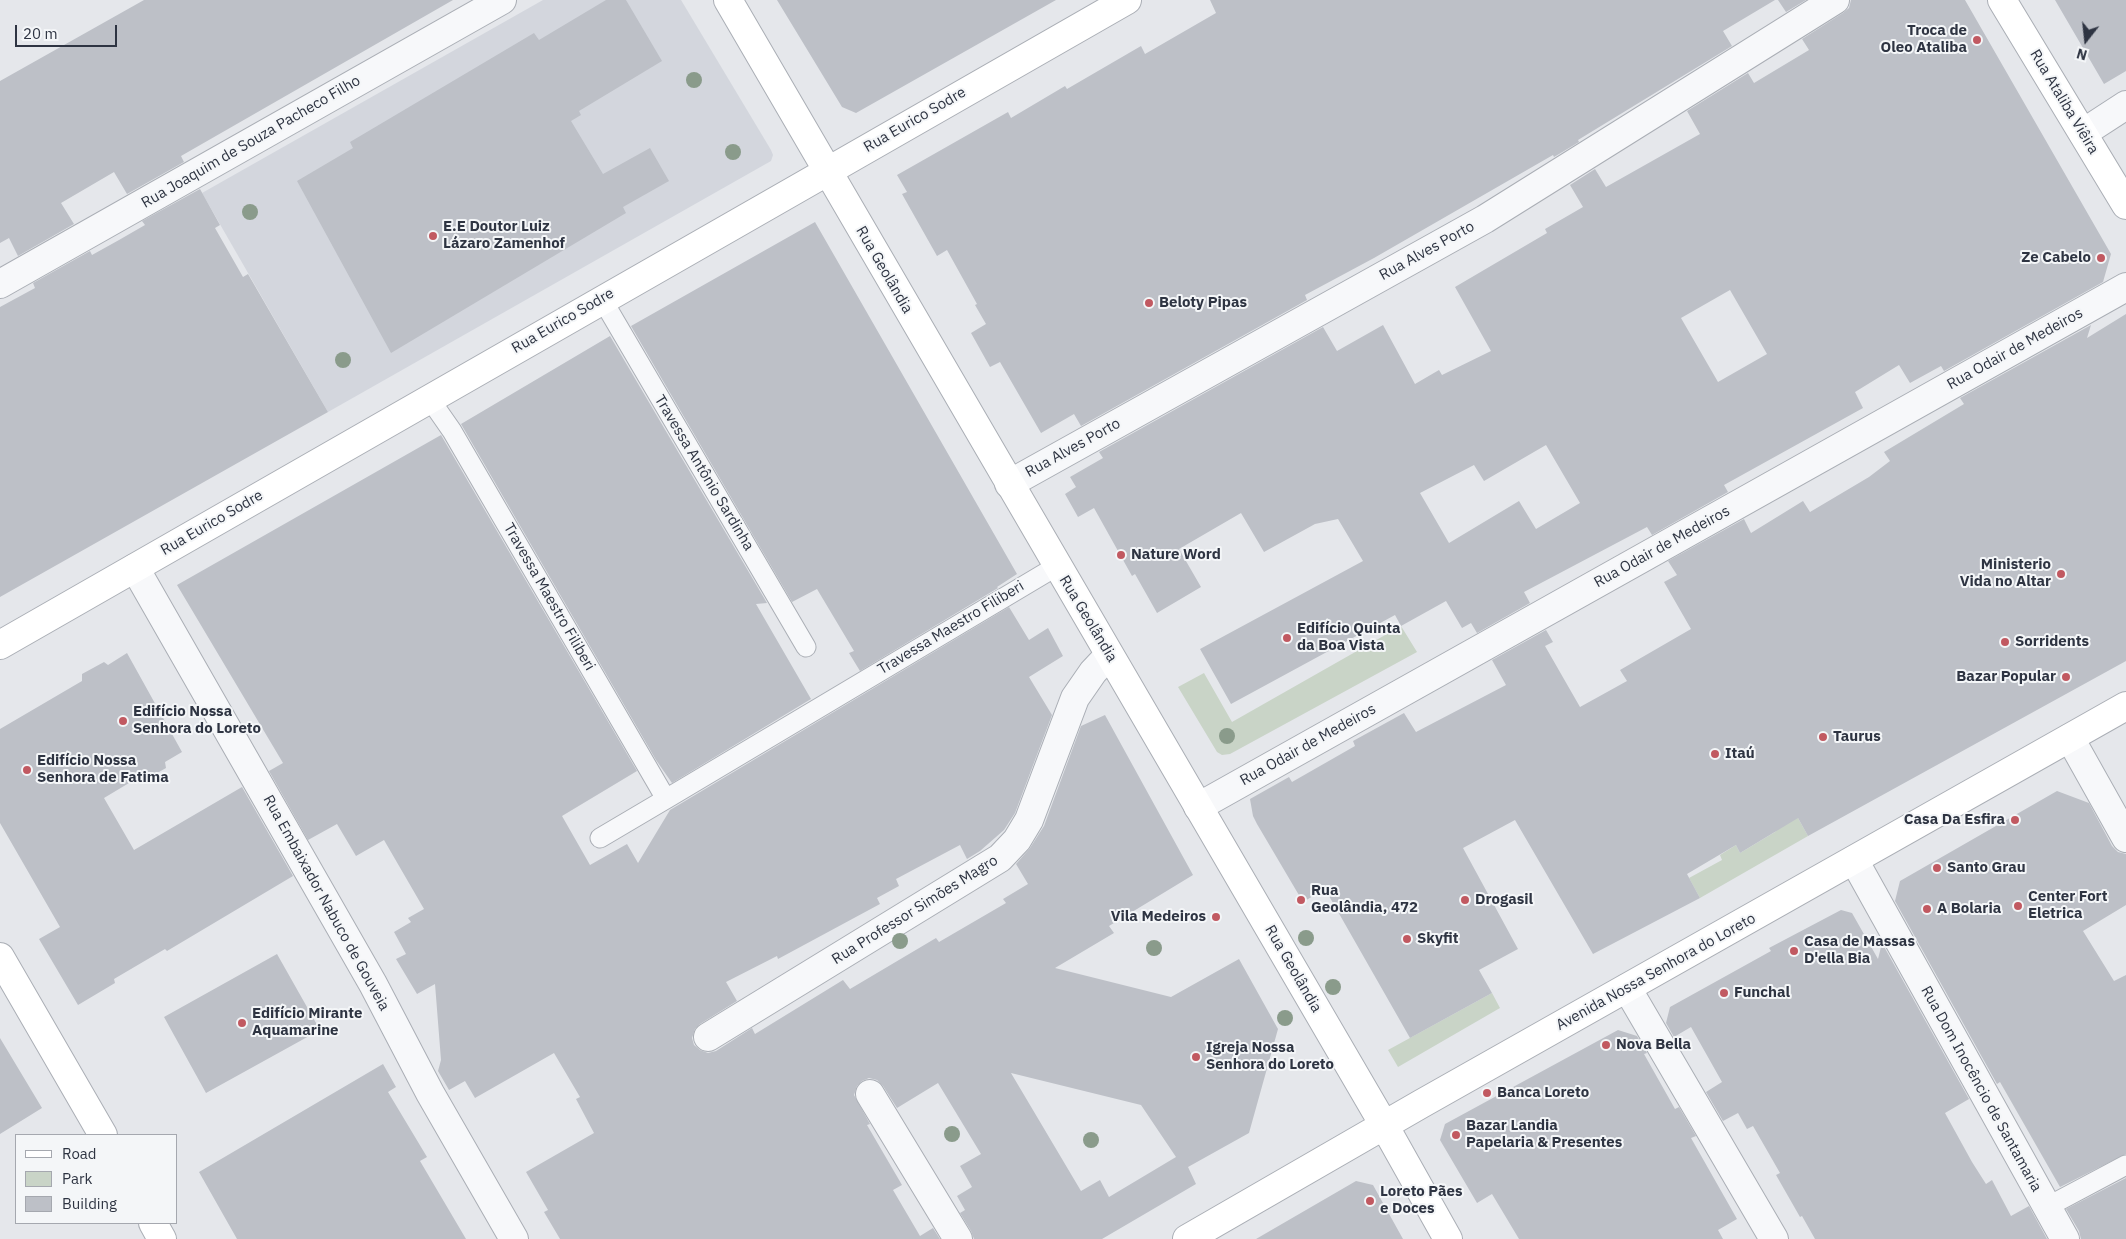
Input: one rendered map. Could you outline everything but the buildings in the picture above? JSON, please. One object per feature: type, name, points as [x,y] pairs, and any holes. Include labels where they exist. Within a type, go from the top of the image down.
[{"type":"street","name":"Rua Joaquim de Souza Pacheco Filho","points":[[0,284],[502,0]]},
{"type":"street","name":"Rua Geolândia","points":[[728,0],[1384,1125],[1448,1239]]},
{"type":"street","name":"Rua Eurico Sodre","points":[[0,644],[1127,0]]},
{"type":"street","name":"Rua Alves Porto","points":[[1009,484],[1485,219],[1835,0]]},
{"type":"street","name":"Rua Ataliba Viêira","points":[[2002,0],[2126,205]]},
{"type":"street","points":[[2084,133],[2126,105]]},
{"type":"street","name":"Rua Odair de Medeiros","points":[[1198,807],[2126,287]]},
{"type":"street","name":"Rua Embaixador Nabuco de Gouveia","points":[[135,568],[373,984],[430,1093],[514,1239]]},
{"type":"street","name":"Rua Professor Simões Magro","points":[[708,1037],[1000,858],[1017,840],[1029,820],[1076,698],[1093,672],[1109,655]]},
{"type":"street","name":"Avenida Nossa Senhora do Loreto","points":[[1187,1239],[1384,1125],[2126,706]]},
{"type":"street","points":[[2070,738],[2126,838]]},
{"type":"street","name":"Rua Dom Inocêncio de Santamaria","points":[[1854,860],[2065,1239]]},
{"type":"street","points":[[0,958],[102,1134]]},
{"type":"street","points":[[1627,988],[1774,1239]]},
{"type":"street","points":[[870,1094],[958,1239]]},
{"type":"street","points":[[154,1224],[162,1239]]},
{"type":"lane","name":"Travessa Antônio Sardinha","points":[[602,299],[806,646]]},
{"type":"lane","name":"Travessa Maestro Filiberi","points":[[428,398],[452,431],[666,799]]},
{"type":"lane","name":"Travessa Maestro Filiberi","points":[[600,838],[1057,566]]},
{"type":"lane","points":[[2047,1207],[2126,1165]]},
{"type":"shaded area","name":"E.E Doutor Luiz Lázaro Zamenhof","points":[[543,0],[681,0],[771,150],[773,155],[771,161],[328,412],[202,193]]},
{"type":"green space","points":[[1401,626],[1417,652],[1230,754],[1222,755],[1217,752],[1178,687],[1204,673],[1232,722]]},
{"type":"green space","points":[[1793,809],[1808,836],[1700,898],[1689,878],[1722,860],[1720,855],[1736,845],[1740,853],[1775,832]]},
{"type":"green space","points":[[1492,993],[1500,1008],[1398,1067],[1388,1050]]},
{"type":"place","name":"Troca de Oleo Ataliba","points":[[1977,40]]},
{"type":"place","name":"E.E Doutor Luiz Lázaro Zamenhof","points":[[433,236]]},
{"type":"place","name":"Ze Cabelo","points":[[2101,258]]},
{"type":"place","name":"Beloty Pipas","points":[[1149,303]]},
{"type":"place","name":"Nature Word","points":[[1121,555]]},
{"type":"place","name":"Ministerio Vida no Altar","points":[[2061,574]]},
{"type":"place","name":"Edifício Quinta da Boa Vista","points":[[1287,638]]},
{"type":"place","name":"Sorridents","points":[[2005,642]]},
{"type":"place","name":"Bazar Popular","points":[[2066,677]]},
{"type":"place","name":"Edifício Nossa Senhora do Loreto","points":[[123,721]]},
{"type":"place","name":"Taurus","points":[[1823,737]]},
{"type":"place","name":"Itaú","points":[[1715,754]]},
{"type":"place","name":"Edifício Nossa Senhora de Fatima","points":[[27,770]]},
{"type":"place","name":"Casa Da Esfira","points":[[2015,820]]},
{"type":"place","name":"Santo Grau","points":[[1937,868]]},
{"type":"place","name":"Rua Geolândia, 472","points":[[1301,900]]},
{"type":"place","name":"Drogasil","points":[[1465,900]]},
{"type":"place","name":"Center Fort Eletrica","points":[[2018,906]]},
{"type":"place","name":"A Bolaria","points":[[1927,909]]},
{"type":"place","name":"Vila Medeiros","points":[[1216,917]]},
{"type":"place","name":"Skyfit","points":[[1407,939]]},
{"type":"place","name":"Casa de Massas D'ella Bia","points":[[1794,951]]},
{"type":"place","name":"Funchal","points":[[1724,993]]},
{"type":"place","name":"Edifício Mirante Aquamarine","points":[[242,1023]]},
{"type":"place","name":"Nova Bella","points":[[1606,1045]]},
{"type":"place","name":"Igreja Nossa Senhora do Loreto","points":[[1196,1057]]},
{"type":"place","name":"Banca Loreto","points":[[1487,1093]]},
{"type":"place","name":"Bazar Landia Papelaria & Presentes","points":[[1456,1135]]},
{"type":"place","name":"Loreto Pães e Doces","points":[[1370,1201]]}]
